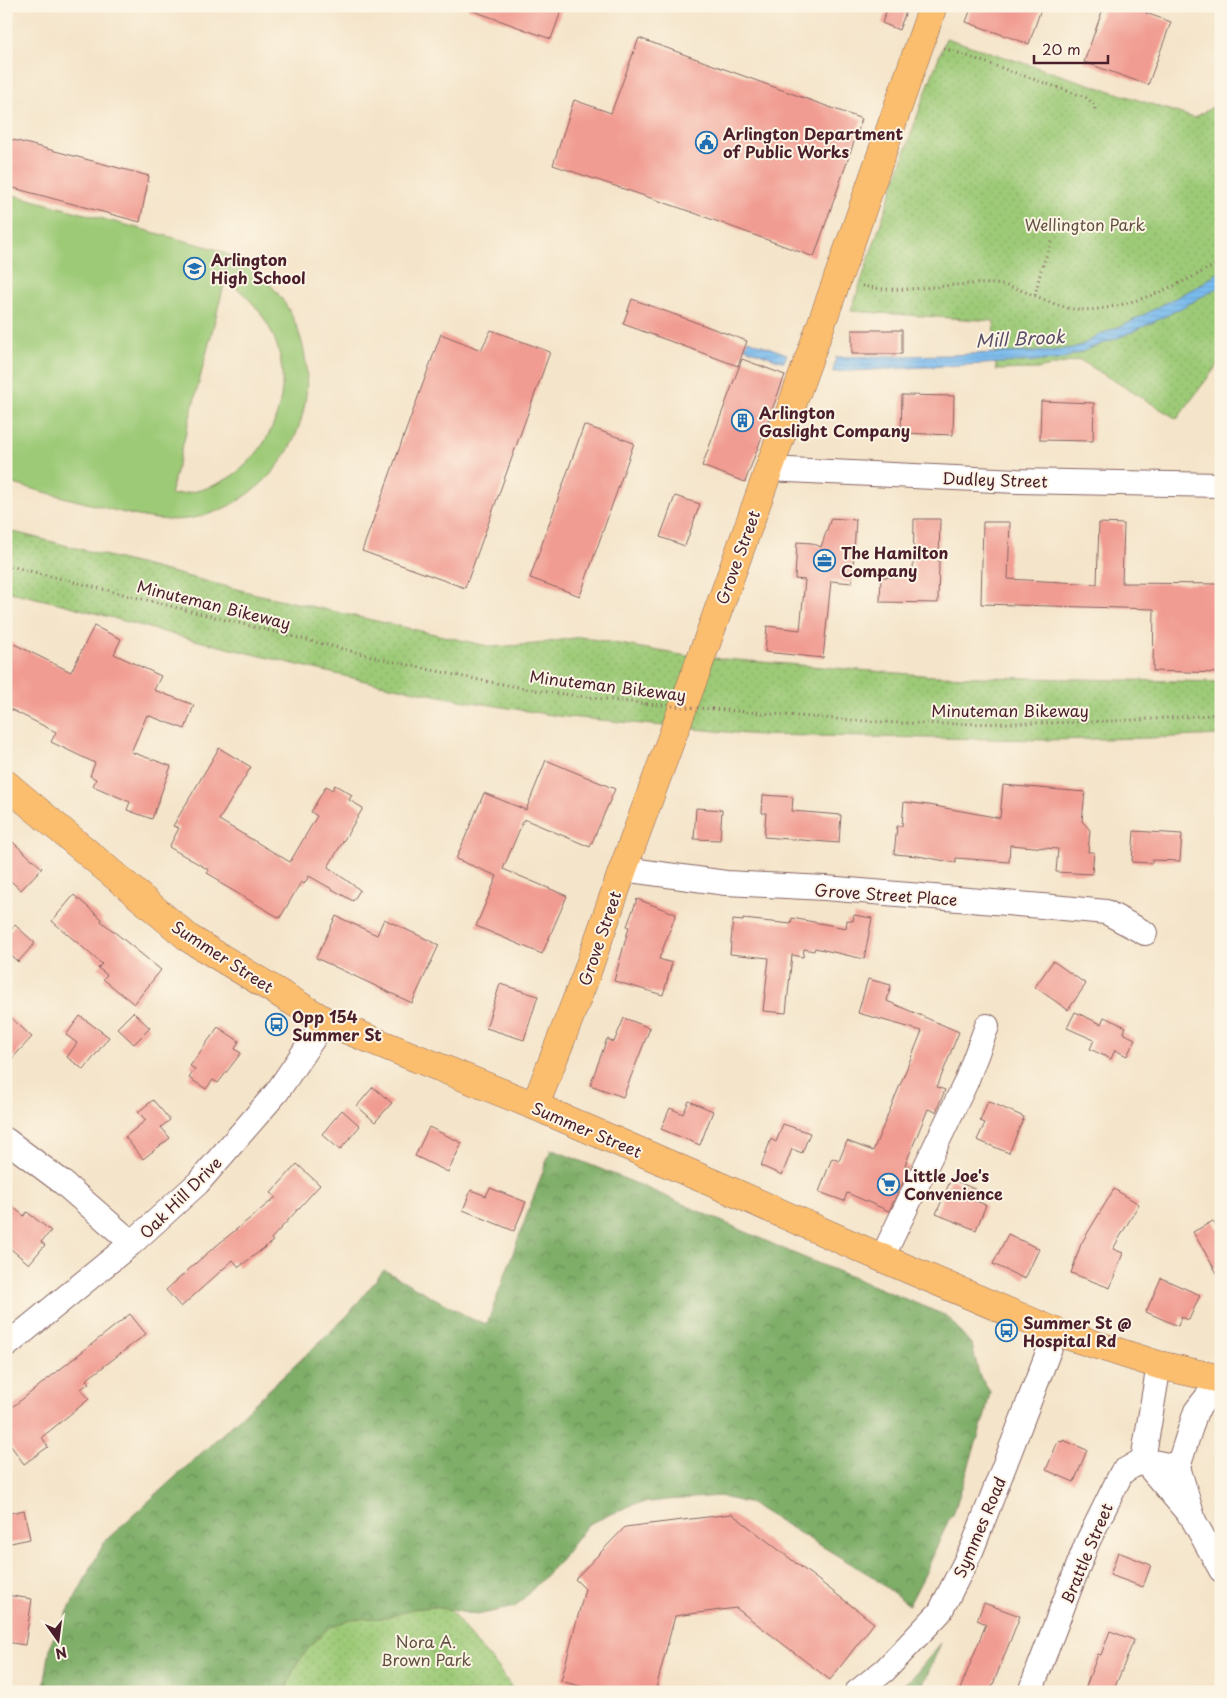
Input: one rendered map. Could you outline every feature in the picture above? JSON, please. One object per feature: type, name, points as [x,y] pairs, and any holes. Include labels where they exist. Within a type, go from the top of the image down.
[{"type":"main road","name":"Grove Street","points":[[535,1106],[585,978],[854,233],[933,6]]},
{"type":"main road","name":"Summer Street","points":[[6,784],[190,939],[325,1021],[535,1106],[1056,1332],[1159,1365],[1221,1379]]},
{"type":"street","name":"Dudley Street","points":[[768,469],[1017,481],[1221,485]]},
{"type":"street","name":"Grove Street Place","points":[[623,869],[726,883],[825,888],[1106,912],[1145,933]]},
{"type":"street","name":"Oak Hill Drive","points":[[6,1346],[132,1243],[198,1183],[271,1099],[325,1021]]},
{"type":"street","points":[[882,1258],[966,1082],[987,1026]]},
{"type":"street","points":[[6,1140],[62,1182],[132,1243]]},
{"type":"street","name":"Symmes Road","points":[[857,1692],[886,1670],[940,1612],[972,1548],[1056,1332]]},
{"type":"street","points":[[1159,1365],[1143,1460],[1194,1521],[1221,1570]]},
{"type":"street","points":[[1194,1521],[1178,1467],[1196,1411],[1210,1393],[1221,1386]]},
{"type":"street","points":[[1143,1460],[1178,1467]]},
{"type":"street","name":"Brattle Street","points":[[1030,1692],[1087,1543],[1122,1472],[1143,1460]]},
{"type":"path","points":[[921,40],[1085,97],[1095,105],[1095,113]]},
{"type":"path","points":[[1035,295],[1041,270],[1052,241]]},
{"type":"path","points":[[862,286],[885,289],[965,283],[994,284],[1035,295],[1063,307],[1080,311],[1122,305],[1140,300],[1199,274],[1221,260]]},
{"type":"path","name":"Minuteman Bikeway","points":[[6,565],[395,662],[546,692],[647,704],[903,723],[1097,722],[1221,714]]},
{"type":"green space","name":"Wellington Park","points":[[946,38],[1194,118],[1221,102],[1221,360],[1177,419],[1080,360],[1037,369],[996,370],[994,321],[851,311],[922,102]]},
{"type":"green space","points":[[6,193],[212,248],[253,269],[279,295],[294,320],[303,347],[307,376],[305,405],[297,432],[283,458],[264,481],[247,495],[228,506],[208,514],[175,520],[150,518],[126,513],[6,482]],"holes":[[[225,281],[246,296],[263,317],[273,336],[280,356],[282,376],[281,397],[276,417],[268,436],[256,454],[233,475],[208,488],[170,495]]]},
{"type":"green space","points":[[6,530],[252,593],[492,647],[536,644],[580,637],[687,656],[934,676],[1221,682],[1221,735],[1046,740],[758,735],[558,716],[460,700],[365,681],[182,637],[66,605],[6,591]]},
{"type":"green space","points":[[551,1149],[640,1185],[793,1253],[947,1316],[972,1345],[979,1375],[990,1392],[985,1415],[953,1515],[949,1519],[909,1605],[870,1575],[751,1504],[719,1496],[667,1500],[634,1504],[587,1525],[561,1560],[515,1607],[477,1615],[435,1607],[413,1609],[387,1618],[285,1692],[43,1692],[51,1643],[105,1541],[347,1316],[384,1270],[472,1319],[487,1324]]},
{"type":"green space","name":"Nora A. Brown Park","points":[[435,1607],[450,1610],[474,1641],[492,1660],[515,1692],[285,1692],[294,1669],[307,1650],[327,1629],[350,1619],[387,1618],[412,1609]]},
{"type":"green space","points":[[941,1643],[920,1692],[893,1692],[913,1677]]},
{"type":"water","points":[[1221,271],[1221,286],[1138,329],[1077,354],[1056,360],[833,372],[836,357],[949,355],[1052,351],[1072,348],[1128,323],[1200,285]]},
{"type":"water","points":[[748,340],[787,354],[784,362],[745,348]]},
{"type":"building","points":[[468,6],[563,6],[551,39],[468,9]]},
{"type":"building","points":[[888,6],[908,6],[899,30],[882,23]]},
{"type":"building","points":[[972,6],[1042,6],[1029,44],[966,22]]},
{"type":"building","points":[[1104,6],[1149,6],[1146,13],[1171,22],[1148,85],[1084,62]]},
{"type":"building","name":"Arlington Department of Public Works","points":[[639,38],[862,119],[814,257],[686,210],[553,165],[574,100],[611,113]]},
{"type":"building","points":[[6,138],[149,176],[140,222],[6,186]]},
{"type":"building","points":[[632,299],[747,341],[738,366],[623,324]]},
{"type":"building","points":[[491,330],[550,352],[465,588],[362,551],[441,334],[481,350]]},
{"type":"building","points":[[852,330],[902,330],[902,354],[852,354]]},
{"type":"building","name":"Arlington Gaslight Company","points":[[742,359],[785,375],[745,482],[702,466]]},
{"type":"building","points":[[902,395],[954,396],[953,435],[901,433]]},
{"type":"building","points":[[1041,401],[1094,403],[1093,441],[1040,440]]},
{"type":"building","points":[[584,425],[634,443],[580,596],[530,578]]},
{"type":"building","points":[[675,496],[700,504],[685,546],[660,537]]},
{"type":"building","points":[[831,518],[856,520],[852,583],[831,581],[823,658],[765,652],[767,626],[800,630],[805,580],[795,579],[797,542],[812,543],[821,547]]},
{"type":"building","points":[[914,519],[940,519],[938,603],[880,602],[881,577],[913,577]]},
{"type":"building","points":[[983,522],[1010,522],[1008,579],[1097,584],[1099,523],[1124,524],[1122,583],[1221,584],[1221,673],[1153,671],[1154,609],[981,604]]},
{"type":"building","points":[[94,626],[121,639],[114,654],[161,676],[154,690],[194,705],[185,729],[147,715],[131,752],[171,766],[152,819],[127,810],[130,802],[93,786],[96,779],[90,776],[95,763],[51,742],[56,732],[6,707],[6,640],[71,672]]},
{"type":"building","points":[[219,748],[251,767],[219,820],[290,862],[317,816],[311,812],[326,786],[332,790],[335,785],[352,795],[349,800],[363,808],[328,867],[360,890],[353,901],[309,876],[304,884],[301,882],[280,918],[218,882],[219,880],[207,873],[209,870],[169,847],[179,828],[173,826]]},
{"type":"building","points":[[546,760],[615,789],[590,847],[524,819],[503,869],[567,896],[542,954],[476,926],[497,876],[456,859],[484,793],[526,810]]},
{"type":"building","points":[[1003,785],[1085,792],[1082,821],[1090,830],[1088,852],[1094,852],[1092,874],[1056,872],[1058,849],[1010,845],[1009,862],[956,858],[956,863],[894,854],[897,826],[902,826],[904,802],[1000,818]]},
{"type":"building","points":[[763,795],[793,797],[792,811],[841,815],[839,843],[764,837],[766,813],[762,813]]},
{"type":"building","points":[[696,808],[722,810],[720,840],[694,839]]},
{"type":"building","points":[[1134,831],[1182,834],[1180,861],[1152,860],[1152,863],[1132,862]]},
{"type":"building","points":[[6,836],[42,868],[21,890],[6,877]]},
{"type":"building","points":[[74,895],[102,919],[101,921],[161,970],[134,1004],[103,979],[107,975],[98,968],[102,964],[52,921]]},
{"type":"building","points":[[637,899],[676,914],[659,959],[672,963],[663,995],[614,981],[629,927],[627,926]]},
{"type":"building","points":[[854,915],[872,918],[864,959],[815,948],[814,951],[804,949],[803,957],[792,955],[786,1013],[763,1011],[769,958],[730,954],[733,920],[743,921],[743,919],[791,924],[792,918],[846,928],[847,920],[853,921]]},
{"type":"building","points":[[336,916],[377,935],[384,919],[439,945],[412,1003],[316,958]]},
{"type":"building","points":[[15,925],[35,943],[18,962],[6,951],[6,935]]},
{"type":"building","points":[[1053,961],[1086,984],[1068,1010],[1035,987]]},
{"type":"building","points":[[868,979],[891,985],[887,1001],[959,1032],[937,1087],[945,1090],[936,1112],[928,1109],[905,1165],[910,1167],[889,1211],[847,1193],[844,1201],[819,1192],[832,1158],[839,1161],[847,1141],[873,1151],[922,1031],[858,1013]]},
{"type":"building","points":[[500,984],[538,996],[524,1040],[486,1028]]},
{"type":"building","points":[[133,1012],[150,1028],[134,1044],[117,1028]]},
{"type":"building","points":[[1075,1012],[1101,1024],[1104,1017],[1126,1027],[1123,1033],[1135,1039],[1127,1056],[1115,1050],[1111,1059],[1090,1049],[1094,1040],[1067,1028]]},
{"type":"building","points":[[6,1013],[32,1037],[6,1065]]},
{"type":"building","points":[[80,1016],[109,1037],[84,1070],[67,1057],[77,1043],[66,1035]]},
{"type":"building","points":[[624,1018],[650,1028],[623,1097],[590,1085],[607,1039],[614,1042]]},
{"type":"building","points":[[218,1027],[239,1041],[235,1049],[241,1053],[218,1083],[213,1080],[206,1089],[189,1078],[195,1069],[190,1066]]},
{"type":"building","points":[[373,1087],[392,1103],[375,1122],[357,1106]]},
{"type":"building","points":[[153,1100],[170,1120],[161,1127],[170,1138],[143,1159],[125,1137],[146,1120],[138,1112]]},
{"type":"building","points":[[689,1101],[713,1111],[700,1145],[661,1129],[670,1108],[683,1114]]},
{"type":"building","points":[[988,1101],[1024,1117],[1009,1153],[977,1140],[985,1123],[980,1121]]},
{"type":"building","points":[[342,1110],[360,1126],[340,1150],[322,1134]]},
{"type":"building","points":[[783,1124],[810,1133],[802,1153],[792,1149],[782,1175],[761,1166],[771,1139],[776,1142]]},
{"type":"building","points":[[429,1127],[462,1143],[448,1172],[415,1156]]},
{"type":"building","points":[[297,1164],[320,1185],[271,1239],[273,1241],[239,1267],[233,1260],[181,1307],[166,1290],[205,1255],[276,1197],[271,1193]]},
{"type":"building","points":[[951,1179],[977,1190],[973,1200],[986,1205],[976,1230],[936,1214]]},
{"type":"building","points":[[490,1188],[526,1202],[514,1231],[463,1210],[471,1190],[486,1196]]},
{"type":"building","points":[[1114,1189],[1139,1204],[1113,1249],[1123,1253],[1110,1288],[1071,1273],[1081,1244]]},
{"type":"building","points":[[6,1201],[24,1216],[27,1212],[51,1231],[41,1242],[45,1245],[29,1264],[6,1245]]},
{"type":"building","points":[[1213,1221],[1221,1234],[1221,1280],[1193,1232]]},
{"type":"building","points":[[1008,1234],[1039,1249],[1025,1279],[993,1264]]},
{"type":"building","points":[[1161,1278],[1200,1295],[1189,1320],[1181,1317],[1178,1326],[1146,1312]]},
{"type":"building","points":[[130,1314],[146,1334],[86,1380],[89,1383],[81,1389],[89,1399],[42,1437],[48,1447],[24,1464],[6,1439],[6,1412]]},
{"type":"building","points":[[1063,1440],[1087,1450],[1074,1482],[1046,1470],[1058,1441],[1062,1442]]},
{"type":"building","points":[[24,1510],[30,1539],[6,1544],[6,1514]]},
{"type":"building","points":[[732,1514],[874,1623],[830,1680],[736,1608],[675,1616],[655,1692],[602,1692],[561,1681],[585,1589],[575,1579],[625,1527]]},
{"type":"building","points":[[1118,1552],[1151,1565],[1143,1587],[1110,1575]]},
{"type":"building","points":[[6,1595],[32,1599],[25,1645],[6,1642]]},
{"type":"building","points":[[984,1603],[1020,1616],[990,1692],[959,1692],[986,1624],[977,1620]]},
{"type":"building","points":[[1110,1631],[1134,1640],[1113,1692],[1084,1692],[1098,1654],[1101,1655]]},
{"type":"place","name":"Arlington Department of Public Works","points":[[707,142]]},
{"type":"place","name":"Arlington High School","points":[[195,268]]},
{"type":"place","name":"Arlington Gaslight Company","points":[[743,421]]},
{"type":"place","name":"The Hamilton Company","points":[[825,561]]},
{"type":"place","name":"Opp 154 Summer St","points":[[276,1025]]},
{"type":"place","name":"Little Joe's Convenience","points":[[888,1184]]},
{"type":"place","name":"Summer St @ Hospital Rd","points":[[1007,1331]]},
{"type":"water label","name":"Mill Brook","points":[[1020,338]]}]
